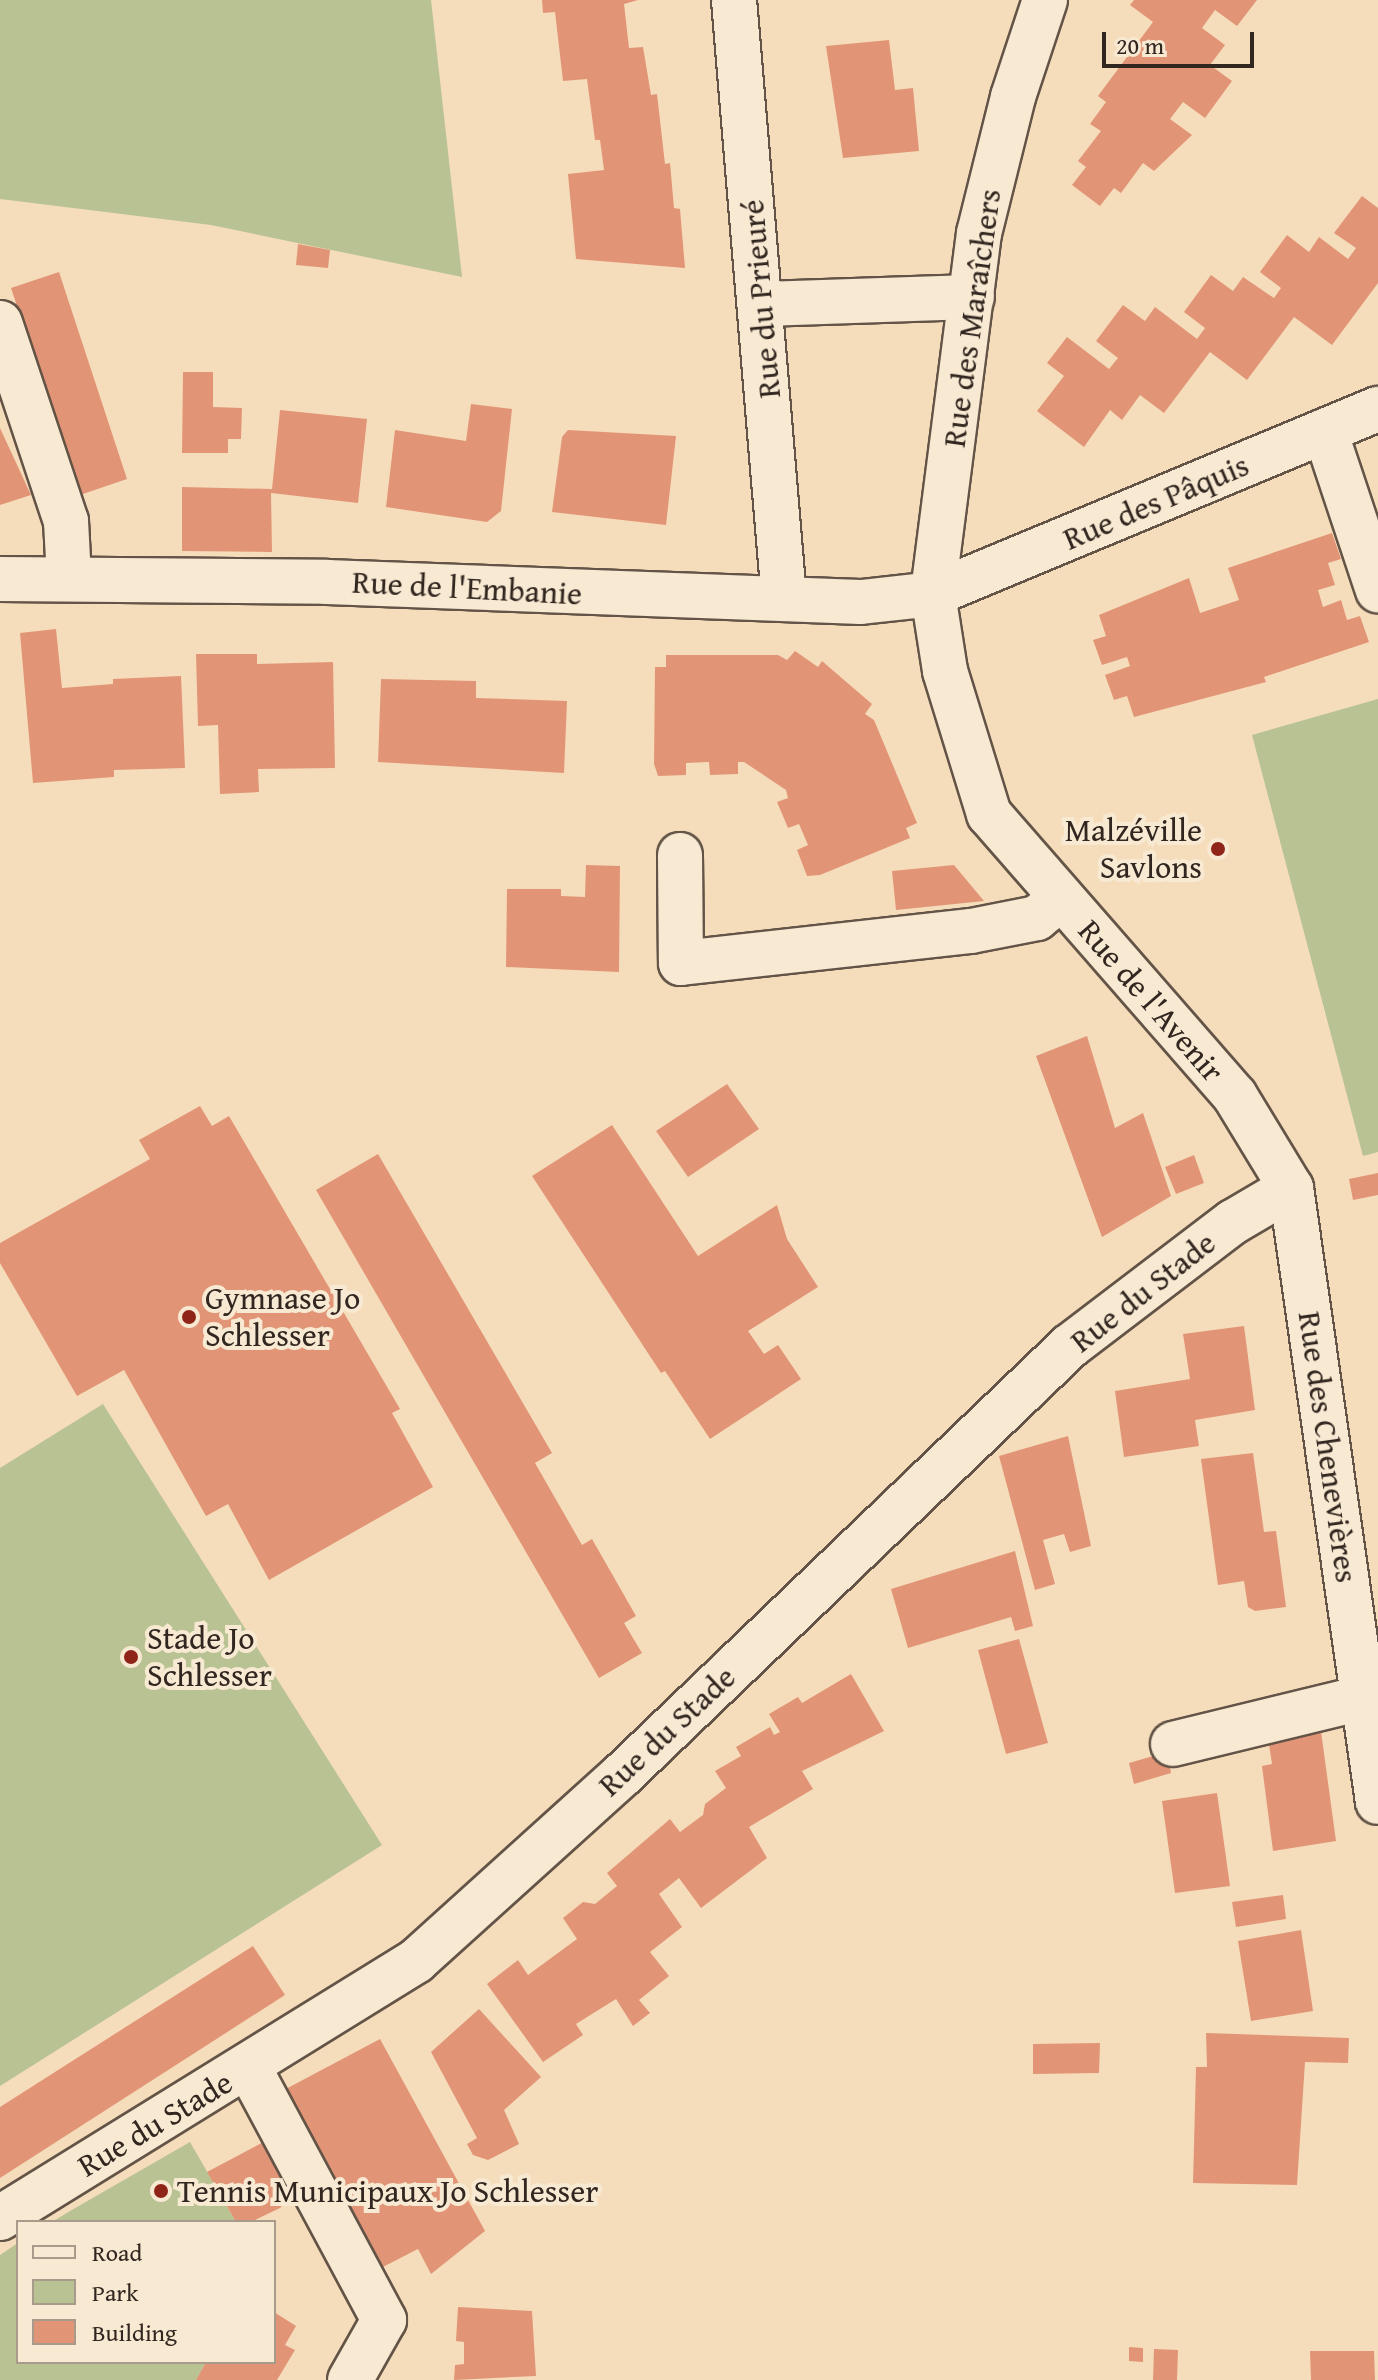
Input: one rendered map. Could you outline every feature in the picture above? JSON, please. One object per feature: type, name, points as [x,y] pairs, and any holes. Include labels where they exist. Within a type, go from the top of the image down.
[{"type":"street","name":"Rue du Prieuré","points":[[734,0],[763,304],[784,599]]},
{"type":"street","name":"Rue des Maraîchers","points":[[933,594],[979,233],[1013,97],[1045,0]]},
{"type":"street","points":[[763,304],[972,297]]},
{"type":"street","points":[[0,323],[66,521],[69,579]]},
{"type":"street","name":"Rue des Pâquis","points":[[933,594],[1378,409]]},
{"type":"street","points":[[1325,431],[1378,590]]},
{"type":"street","name":"Rue de l'Embanie","points":[[0,579],[327,582],[861,602],[933,594]]},
{"type":"street","name":"Rue de l'Avenir","points":[[933,594],[945,671],[989,814],[1235,1096],[1291,1188]]},
{"type":"street","points":[[680,855],[681,963],[971,931],[1037,918],[1061,898]]},
{"type":"street","name":"Rue des Chenevières","points":[[1291,1188],[1371,1696],[1378,1802]]},
{"type":"street","name":"Rue du Stade","points":[[0,2218],[249,2068],[416,1961],[622,1775],[1070,1346],[1233,1222],[1291,1188]]},
{"type":"street","points":[[1173,1744],[1371,1696]]},
{"type":"street","points":[[249,2068],[384,2320],[350,2380]]},
{"type":"green space","points":[[0,0],[431,0],[462,277],[211,225],[0,199]]},
{"type":"green space","points":[[1378,699],[1378,1152],[1363,1156],[1252,735]]},
{"type":"green space","name":"Stade Jo Schlesser","points":[[103,1404],[382,1845],[0,2086],[0,1468]]},
{"type":"green space","name":"Tennis Municipaux Jo Schlesser","points":[[190,2142],[235,2220],[55,2220]]},
{"type":"green space","points":[[16,2244],[16,2364],[205,2364],[196,2380],[0,2380],[0,2255]]},
{"type":"building","points":[[542,0],[638,0],[624,4],[629,48],[643,47],[651,95],[657,94],[665,164],[670,163],[674,208],[680,209],[685,268],[576,259],[568,174],[604,170],[600,140],[595,140],[587,79],[563,81],[555,12],[543,13]]},
{"type":"building","points":[[1134,0],[1257,0],[1237,26],[1215,10],[1202,28],[1225,45],[1210,65],[1232,81],[1205,118],[1183,102],[1170,119],[1192,135],[1154,171],[1143,163],[1121,193],[1114,188],[1100,206],[1072,185],[1086,167],[1078,161],[1101,131],[1090,124],[1106,102],[1098,96],[1153,22],[1130,5]]},
{"type":"building","points":[[889,40],[895,90],[913,88],[919,151],[843,158],[826,46]]},
{"type":"building","points":[[1362,196],[1378,208],[1378,283],[1332,345],[1294,317],[1247,380],[1210,352],[1164,413],[1140,395],[1122,420],[1110,410],[1084,447],[1037,411],[1064,376],[1047,363],[1067,337],[1109,369],[1118,358],[1096,341],[1123,305],[1145,321],[1155,307],[1197,339],[1205,328],[1184,312],[1211,275],[1233,291],[1243,277],[1274,298],[1281,288],[1260,272],[1287,235],[1309,252],[1319,237],[1348,259],[1356,248],[1334,233]]},
{"type":"building","points":[[298,244],[330,250],[328,268],[296,265]]},
{"type":"building","points":[[59,272],[127,479],[80,495],[11,288]]},
{"type":"building","points":[[183,372],[213,372],[213,407],[242,408],[241,439],[228,439],[228,453],[182,453]]},
{"type":"building","points":[[471,404],[512,409],[501,511],[487,522],[386,507],[395,430],[466,441]]},
{"type":"building","points":[[280,410],[367,419],[358,503],[271,493],[272,552],[182,551],[182,487],[272,489]]},
{"type":"building","points":[[0,428],[31,495],[0,505]]},
{"type":"building","points":[[568,430],[676,436],[666,525],[552,512],[562,437]]},
{"type":"building","points":[[1332,533],[1341,559],[1328,563],[1335,585],[1318,590],[1323,607],[1341,600],[1347,620],[1360,616],[1369,642],[1264,677],[1266,682],[1134,717],[1127,696],[1114,700],[1105,675],[1130,666],[1127,657],[1102,665],[1093,640],[1106,636],[1099,615],[1189,578],[1200,613],[1239,600],[1228,568]]},
{"type":"building","points":[[56,629],[62,688],[113,684],[113,679],[181,676],[185,768],[114,770],[114,777],[33,783],[20,633]]},
{"type":"building","points":[[795,651],[818,667],[822,661],[872,704],[865,714],[874,720],[917,823],[906,828],[910,838],[820,875],[807,876],[797,850],[808,845],[799,824],[788,828],[777,802],[788,798],[786,790],[744,762],[738,762],[738,774],[710,775],[709,762],[686,763],[686,775],[658,776],[654,764],[655,667],[666,667],[666,655],[778,655],[787,660]]},
{"type":"building","points":[[196,654],[257,654],[257,664],[333,662],[335,768],[258,769],[259,792],[220,794],[218,725],[198,726]]},
{"type":"building","points":[[381,679],[476,681],[476,698],[567,701],[564,773],[378,762]]},
{"type":"building","points":[[586,865],[620,866],[619,972],[506,967],[507,889],[561,889],[561,896],[585,897]]},
{"type":"building","points":[[954,865],[984,901],[896,910],[892,871]]},
{"type":"building","points":[[1087,1036],[1115,1128],[1143,1113],[1171,1196],[1102,1237],[1036,1056]]},
{"type":"building","points":[[727,1084],[759,1129],[688,1177],[656,1131]]},
{"type":"building","name":"Gymnase Jo Schlesser","points":[[200,1106],[212,1126],[229,1116],[400,1409],[392,1413],[433,1487],[269,1580],[228,1504],[206,1516],[124,1370],[77,1396],[0,1263],[0,1243],[150,1159],[139,1140]]},
{"type":"building","points":[[612,1125],[698,1256],[777,1205],[787,1239],[818,1287],[748,1331],[764,1354],[778,1345],[801,1379],[710,1439],[665,1371],[661,1373],[532,1176]]},
{"type":"building","points":[[378,1154],[552,1453],[535,1463],[582,1545],[592,1539],[636,1616],[624,1623],[642,1653],[599,1678],[316,1190]]},
{"type":"building","points":[[1194,1155],[1204,1183],[1176,1194],[1165,1167]]},
{"type":"building","points":[[1378,1173],[1378,1195],[1353,1200],[1349,1179]]},
{"type":"building","points":[[1244,1326],[1255,1410],[1195,1420],[1199,1446],[1124,1457],[1115,1391],[1190,1379],[1183,1334]]},
{"type":"building","points":[[1068,1436],[1091,1546],[1070,1552],[1064,1534],[1043,1540],[1055,1584],[1035,1590],[999,1456]]},
{"type":"building","points":[[1253,1453],[1264,1532],[1276,1531],[1286,1607],[1255,1611],[1248,1607],[1244,1581],[1218,1585],[1201,1459]]},
{"type":"building","points":[[1015,1551],[1033,1626],[1015,1631],[1011,1617],[908,1648],[891,1589]]},
{"type":"building","points":[[1019,1639],[1048,1743],[1006,1754],[978,1650]]},
{"type":"building","points":[[851,1674],[884,1731],[802,1771],[813,1789],[749,1827],[767,1858],[701,1908],[679,1878],[659,1894],[682,1927],[650,1952],[669,1976],[639,2000],[650,2013],[633,2026],[616,1999],[576,2024],[583,2035],[543,2062],[487,1984],[518,1960],[528,1975],[577,1939],[563,1918],[583,1902],[595,1904],[617,1886],[607,1873],[670,1819],[680,1832],[703,1815],[705,1804],[726,1788],[715,1771],[741,1756],[736,1747],[770,1727],[774,1735],[780,1732],[769,1714],[798,1697],[802,1703]]},
{"type":"building","points":[[1320,1724],[1336,1841],[1273,1851],[1262,1766],[1272,1764],[1268,1738]]},
{"type":"building","points":[[1167,1752],[1171,1773],[1134,1784],[1129,1763]]},
{"type":"building","points":[[1217,1793],[1230,1886],[1175,1893],[1162,1801]]},
{"type":"building","points":[[1283,1895],[1286,1919],[1236,1927],[1232,1902]]},
{"type":"building","points":[[1301,1930],[1313,2011],[1251,2021],[1238,1941]]},
{"type":"building","points":[[253,1946],[285,1995],[0,2178],[0,2107]]},
{"type":"building","points":[[479,2009],[541,2077],[504,2110],[519,2144],[488,2160],[473,2155],[467,2144],[477,2138],[431,2052]]},
{"type":"building","points":[[1206,2033],[1349,2038],[1348,2063],[1305,2062],[1297,2185],[1193,2183],[1196,2067],[1207,2067]]},
{"type":"building","points":[[380,2039],[485,2231],[431,2274],[418,2249],[375,2271],[282,2091]]},
{"type":"building","points":[[1100,2043],[1099,2073],[1033,2074],[1033,2044]]},
{"type":"building","points":[[271,2138],[297,2189],[280,2208],[255,2220],[235,2220],[207,2172]]},
{"type":"building","points":[[458,2307],[532,2311],[536,2376],[454,2380],[455,2365],[464,2364],[464,2342],[456,2341]]},
{"type":"building","points":[[276,2313],[296,2326],[285,2345],[295,2350],[277,2380],[196,2380],[205,2364],[276,2364]]},
{"type":"building","points":[[1129,2347],[1143,2348],[1143,2362],[1129,2361]]},
{"type":"building","points":[[1154,2349],[1178,2350],[1177,2380],[1153,2380]]},
{"type":"building","points":[[1310,2351],[1374,2351],[1375,2380],[1311,2380]]},
{"type":"place","name":"Malzéville Savlons","points":[[1218,849]]},
{"type":"place","name":"Gymnase Jo Schlesser","points":[[189,1317]]},
{"type":"place","name":"Stade Jo Schlesser","points":[[131,1657]]},
{"type":"place","name":"Tennis Municipaux Jo Schlesser","points":[[161,2191]]}]
